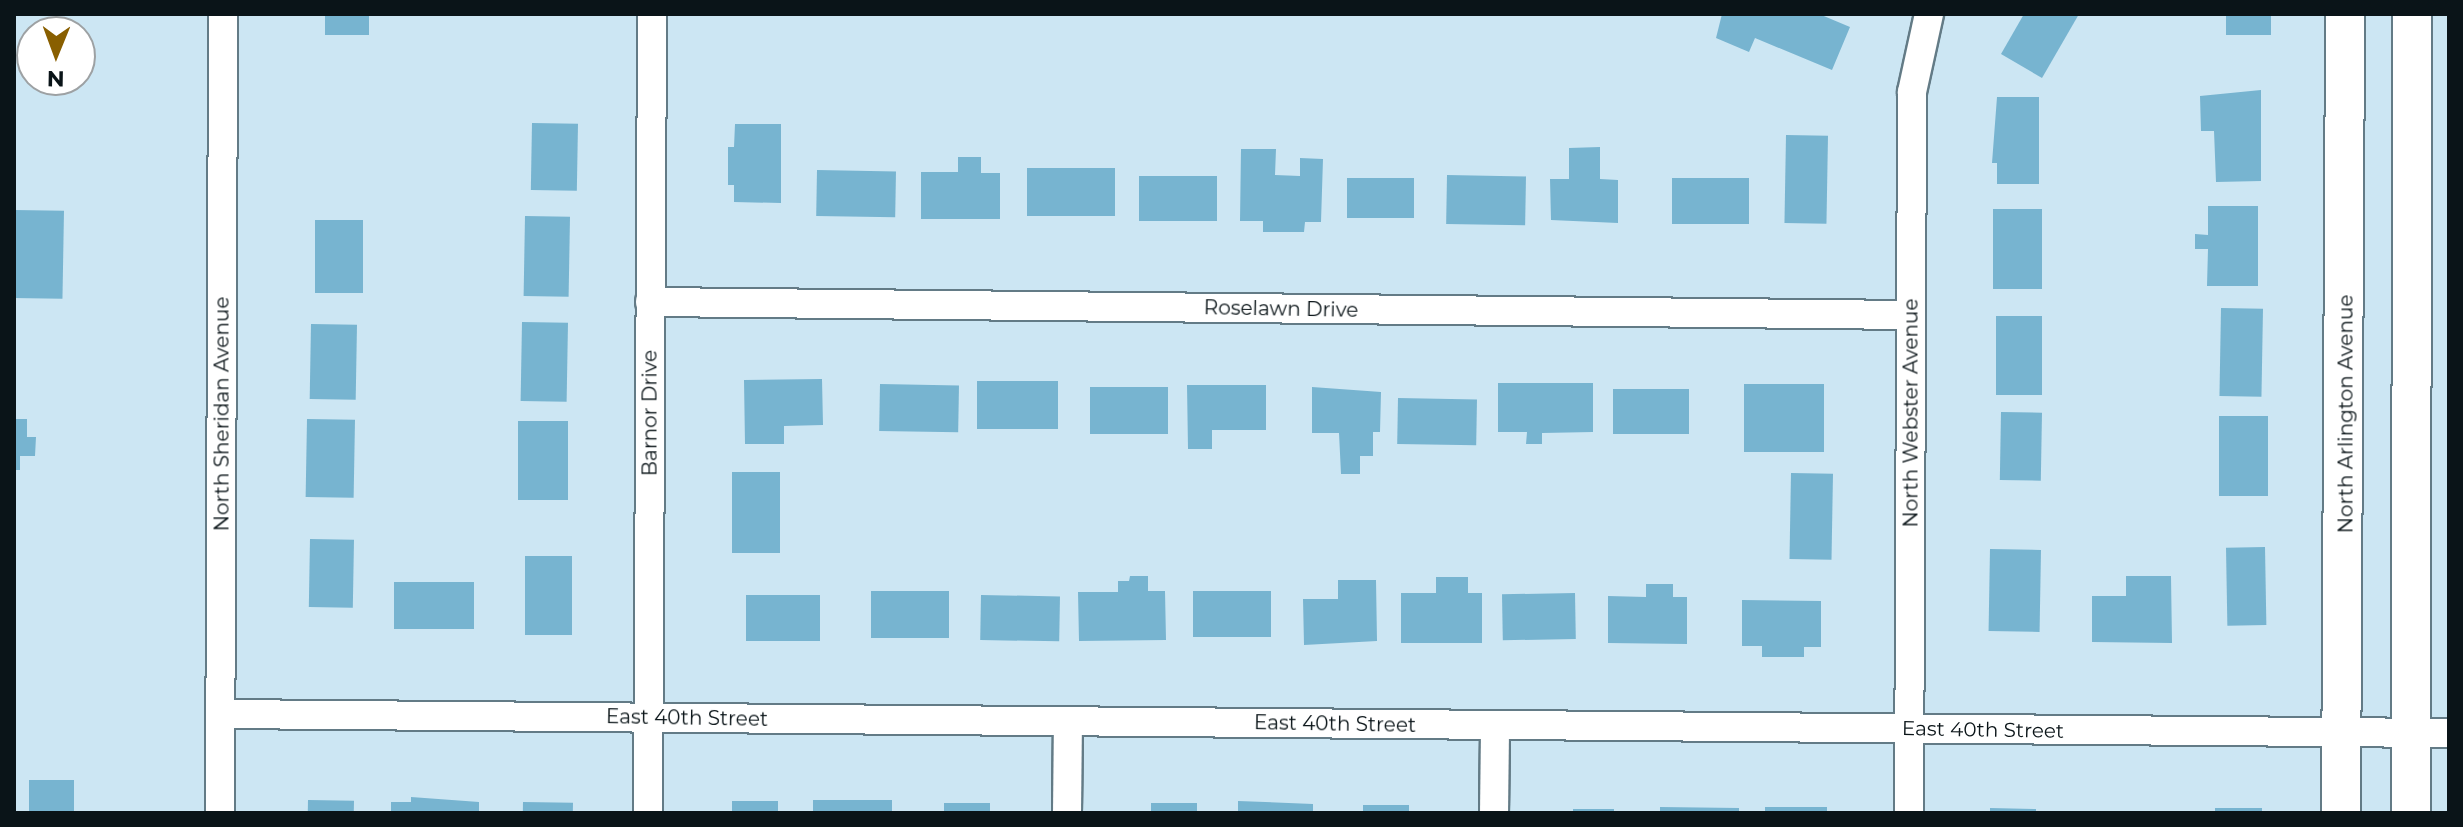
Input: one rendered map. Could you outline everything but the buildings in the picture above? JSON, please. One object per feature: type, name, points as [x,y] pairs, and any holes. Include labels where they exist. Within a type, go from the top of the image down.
[{"type":"main road","name":"North Arlington Avenue","points":[[2341,813],[2345,14]]},
{"type":"main road","points":[[2411,813],[2412,14]]},
{"type":"street","name":"North Sheridan Avenue","points":[[220,813],[223,14]]},
{"type":"street","name":"Barnor Drive","points":[[648,813],[652,14]]},
{"type":"street","name":"North Webster Avenue","points":[[1909,813],[1912,92],[1929,14]]},
{"type":"street","name":"Roselawn Drive","points":[[650,302],[1911,315]]},
{"type":"street","name":"East 40th Street","points":[[221,714],[2449,733]]},
{"type":"street","points":[[1067,813],[1068,722]]},
{"type":"street","points":[[1494,813],[1495,726]]}]
